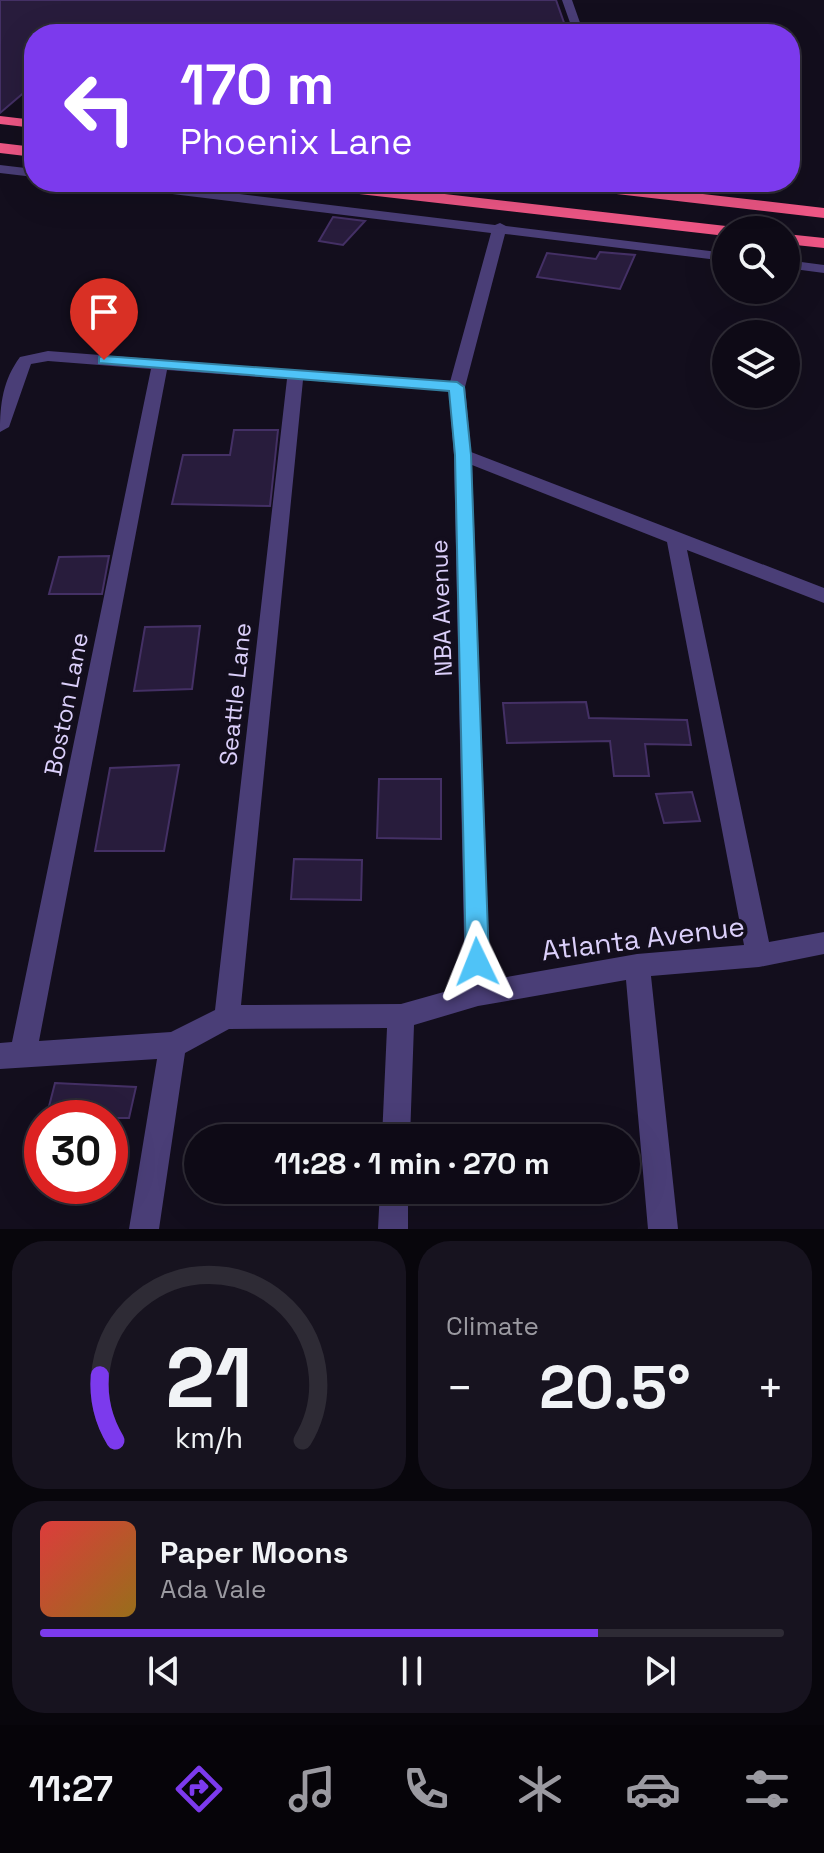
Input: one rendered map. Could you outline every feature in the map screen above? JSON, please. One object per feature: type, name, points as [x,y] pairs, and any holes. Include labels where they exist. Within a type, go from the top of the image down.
[{"type":"highway","points":[[0,120],[24,123]]},
{"type":"highway","points":[[0,148],[24,151]]},
{"type":"highway","points":[[385,192],[712,229]]},
{"type":"highway","points":[[642,192],[824,213]]},
{"type":"highway","points":[[800,240],[824,243]]},
{"type":"street","points":[[567,0],[575,24]]},
{"type":"street","points":[[0,169],[24,172]]},
{"type":"street","points":[[194,192],[712,255]]},
{"type":"street","name":"NBA Avenue","points":[[478,994],[463,455],[457,387],[500,227]]},
{"type":"street","points":[[800,266],[824,269]]},
{"type":"street","points":[[0,427],[18,371],[26,360],[48,356],[457,387]]},
{"type":"street","name":"Boston Lane","points":[[12,1055],[160,365]]},
{"type":"street","name":"Seattle Lane","points":[[227,1017],[295,376]]},
{"type":"street","points":[[463,455],[824,596]]},
{"type":"street","points":[[676,540],[759,955]]},
{"type":"street","name":"Atlanta Avenue","points":[[12,1055],[173,1045],[227,1017],[401,1016],[478,994],[637,966],[759,955],[824,943]]},
{"type":"street","points":[[637,966],[663,1229]]},
{"type":"street","points":[[397,1124],[401,1016]]},
{"type":"street","points":[[144,1229],[173,1045]]},
{"type":"street","points":[[393,1229],[394,1204]]},
{"type":"building","points":[[0,0],[556,0],[564,24],[24,24],[24,93],[0,113]]},
{"type":"building","points":[[333,217],[365,221],[343,245],[319,241]]},
{"type":"building","points":[[600,252],[635,255],[620,289],[537,277],[547,253],[596,259]]},
{"type":"building","points":[[234,430],[278,430],[270,506],[172,504],[183,455],[230,455]]},
{"type":"building","points":[[109,556],[102,594],[49,594],[59,557]]},
{"type":"building","points":[[200,626],[192,689],[134,691],[145,627]]},
{"type":"building","points":[[586,702],[589,718],[687,720],[691,745],[645,744],[649,776],[614,776],[610,741],[507,743],[503,703]]},
{"type":"building","points":[[179,765],[164,851],[95,851],[110,768]]},
{"type":"building","points":[[379,779],[441,779],[441,839],[377,838]]},
{"type":"building","points":[[692,792],[700,821],[664,823],[656,794]]},
{"type":"building","points":[[294,859],[362,860],[361,900],[291,899]]},
{"type":"building","points":[[55,1083],[136,1087],[129,1118],[128,1100],[51,1100]]},
{"type":"route","points":[[104,360],[457,387],[463,455],[477,962]]}]
